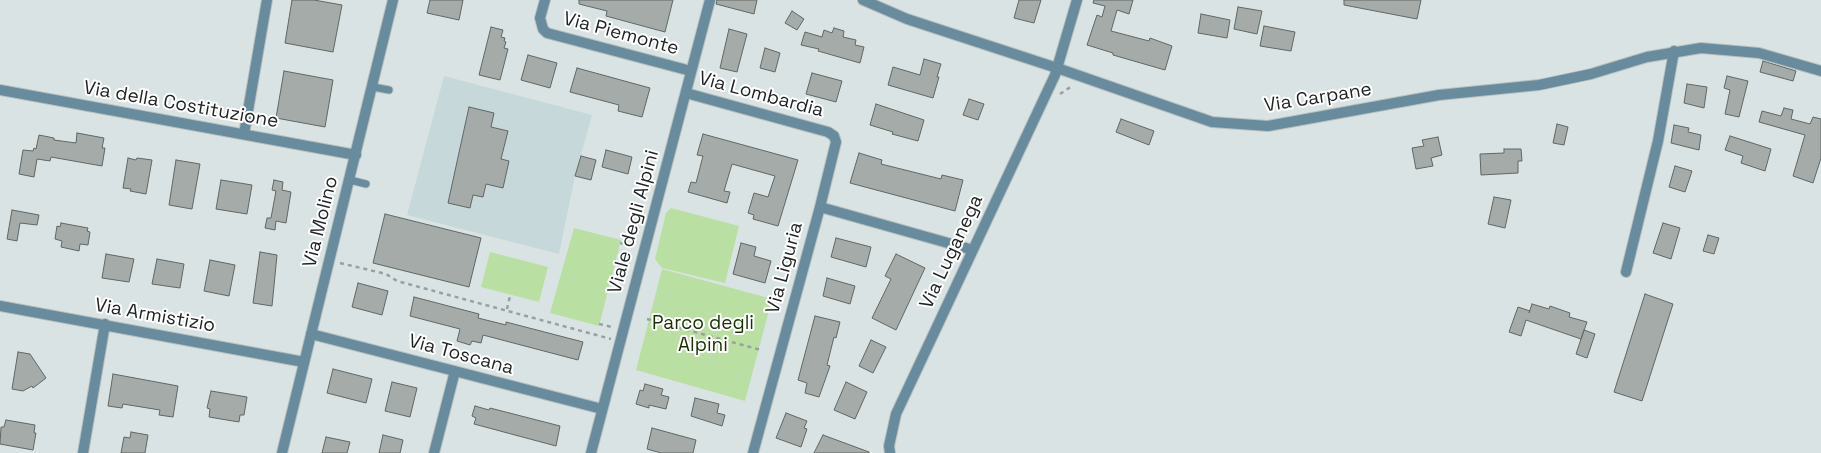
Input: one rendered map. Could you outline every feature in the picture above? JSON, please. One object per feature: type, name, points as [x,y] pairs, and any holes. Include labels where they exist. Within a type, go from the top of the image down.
[{"type":"street","points":[[244,134],[267,0]]},
{"type":"street","name":"Via Molino","points":[[282,453],[393,0]]},
{"type":"street","name":"Via Piemonte","points":[[545,0],[540,18],[543,29],[547,33],[691,71]]},
{"type":"street","name":"Viale degli Alpini","points":[[591,453],[710,0]]},
{"type":"street","name":"Via Carpane","points":[[863,0],[907,19],[1057,68],[1212,122],[1268,126],[1439,95],[1539,85],[1591,74],[1647,57],[1701,48],[1759,53],[1821,71]]},
{"type":"street","name":"Via Luganega","points":[[890,453],[889,446],[896,414],[1057,68],[1077,0]]},
{"type":"street","points":[[1626,272],[1658,141],[1674,51]]},
{"type":"street","name":"Via della Costituzione","points":[[0,90],[356,155]]},
{"type":"street","name":"Via Lombardia","points":[[686,92],[815,127],[834,136],[836,142],[835,149],[820,207]]},
{"type":"street","points":[[820,207],[973,250]]},
{"type":"street","name":"Via Liguria","points":[[753,453],[820,207]]},
{"type":"street","name":"Via Armistizio","points":[[0,306],[304,362]]},
{"type":"street","points":[[83,453],[105,324]]},
{"type":"street","name":"Via Toscana","points":[[311,334],[602,409]]},
{"type":"street","points":[[434,453],[456,371]]},
{"type":"lane","points":[[373,86],[388,90]]},
{"type":"lane","points":[[350,180],[366,184]]},
{"type":"path","points":[[620,243],[634,246]]},
{"type":"path","points":[[340,262],[386,274],[397,281],[608,337],[611,338],[608,346]]},
{"type":"path","points":[[507,310],[510,296]]},
{"type":"path","points":[[647,319],[761,350]]},
{"type":"path","points":[[599,324],[614,328]]},
{"type":"shaded area","points":[[444,76],[592,115],[575,176],[559,254],[407,215]]},
{"type":"green space","points":[[671,208],[739,226],[725,283],[662,268],[655,259],[666,213]]},
{"type":"green space","points":[[574,228],[621,240],[599,326],[550,313]]},
{"type":"green space","points":[[490,252],[548,267],[539,302],[481,287]]},
{"type":"green space","name":"Parco degli Alpini","points":[[662,269],[772,299],[745,401],[636,370]]},
{"type":"building","points":[[292,0],[314,0],[342,5],[333,52],[285,43]]},
{"type":"building","points":[[430,0],[463,0],[459,20],[427,13]]},
{"type":"building","points":[[579,0],[673,0],[665,32],[606,16],[607,11],[579,4]]},
{"type":"building","points":[[717,0],[757,0],[754,14],[716,4]]},
{"type":"building","points":[[1019,0],[1041,0],[1034,23],[1014,18]]},
{"type":"building","points":[[1094,0],[1133,0],[1129,14],[1117,10],[1111,31],[1149,41],[1150,38],[1172,46],[1165,70],[1113,55],[1113,53],[1087,45],[1097,15],[1102,17],[1105,6],[1093,3]]},
{"type":"building","points":[[1344,0],[1421,0],[1417,19],[1344,5]]},
{"type":"building","points":[[1238,7],[1262,11],[1257,34],[1234,29]]},
{"type":"building","points":[[792,11],[804,19],[797,30],[785,23]]},
{"type":"building","points":[[1201,14],[1230,20],[1227,38],[1198,33]]},
{"type":"building","points":[[1264,26],[1295,32],[1291,51],[1260,46]]},
{"type":"building","points":[[491,27],[503,30],[501,37],[505,38],[504,48],[508,49],[500,80],[479,75]]},
{"type":"building","points":[[834,28],[844,31],[843,37],[856,40],[855,45],[864,47],[860,63],[801,45],[805,32],[822,37],[824,30],[832,33]]},
{"type":"building","points":[[729,29],[747,34],[737,72],[720,68]]},
{"type":"building","points":[[765,48],[780,53],[775,72],[760,68]]},
{"type":"building","points":[[528,55],[557,63],[550,88],[521,80]]},
{"type":"building","points":[[924,59],[941,64],[933,98],[888,85],[893,67],[920,75]]},
{"type":"building","points":[[1763,61],[1796,71],[1793,81],[1760,72]]},
{"type":"building","points":[[577,68],[650,88],[642,117],[618,111],[619,105],[570,92]]},
{"type":"building","points":[[284,71],[333,80],[325,127],[276,118]]},
{"type":"building","points":[[812,73],[842,81],[836,102],[806,94]]},
{"type":"building","points":[[1727,76],[1748,81],[1739,117],[1725,114],[1730,90],[1724,88]]},
{"type":"building","points":[[1687,84],[1707,87],[1704,108],[1684,103]]},
{"type":"building","points":[[969,99],[984,104],[978,120],[963,115]]},
{"type":"building","points":[[876,104],[924,120],[918,141],[892,134],[893,132],[870,125]]},
{"type":"building","points":[[469,107],[494,113],[491,127],[508,131],[501,159],[509,161],[503,188],[486,184],[483,197],[473,195],[470,208],[448,203]]},
{"type":"building","points":[[1784,108],[1793,110],[1791,119],[1810,124],[1813,117],[1821,119],[1821,158],[1813,183],[1793,176],[1805,135],[1759,122],[1762,111],[1781,116]]},
{"type":"building","points":[[1121,119],[1154,131],[1149,145],[1116,132]]},
{"type":"building","points":[[1557,124],[1568,127],[1564,145],[1553,143]]},
{"type":"building","points":[[1674,125],[1689,128],[1688,132],[1701,135],[1699,150],[1671,143]]},
{"type":"building","points":[[77,133],[104,138],[102,148],[105,148],[102,166],[51,157],[50,161],[37,159],[34,177],[19,174],[23,150],[33,151],[34,148],[36,149],[39,135],[54,138],[54,140],[76,143]]},
{"type":"building","points":[[703,134],[798,160],[778,226],[753,219],[754,215],[748,213],[754,193],[768,197],[775,176],[732,164],[724,191],[730,192],[727,203],[688,192],[691,182],[696,183],[703,156],[697,155]]},
{"type":"building","points":[[1730,136],[1771,149],[1765,171],[1741,163],[1743,156],[1725,150]]},
{"type":"building","points":[[1438,137],[1442,155],[1431,158],[1433,166],[1416,169],[1412,148],[1424,146],[1422,140]]},
{"type":"building","points":[[1504,149],[1521,149],[1522,161],[1518,161],[1518,173],[1481,175],[1480,154],[1504,153]]},
{"type":"building","points":[[606,150],[632,157],[628,174],[602,167]]},
{"type":"building","points":[[859,153],[882,160],[881,164],[941,179],[942,175],[963,180],[955,211],[850,183]]},
{"type":"building","points":[[581,156],[596,160],[591,180],[575,176]]},
{"type":"building","points":[[128,158],[152,160],[146,194],[123,188]]},
{"type":"building","points":[[176,160],[200,164],[192,209],[169,205]]},
{"type":"building","points":[[1675,166],[1692,171],[1685,192],[1669,187]]},
{"type":"building","points":[[221,180],[252,185],[247,214],[216,209]]},
{"type":"building","points":[[274,180],[283,182],[282,190],[291,192],[286,223],[276,221],[275,230],[265,228],[267,218],[271,218],[276,191],[272,190]]},
{"type":"building","points":[[1494,197],[1511,200],[1505,228],[1488,224]]},
{"type":"building","points":[[12,210],[39,215],[37,225],[20,223],[17,241],[7,239]]},
{"type":"building","points":[[385,214],[481,238],[469,287],[373,263]]},
{"type":"building","points":[[61,223],[88,228],[87,231],[90,232],[88,245],[80,244],[79,251],[61,247],[62,241],[55,239],[57,226],[60,227]]},
{"type":"building","points":[[1663,223],[1680,228],[1671,259],[1653,253]]},
{"type":"building","points":[[1708,235],[1719,238],[1714,254],[1703,251]]},
{"type":"building","points":[[836,238],[871,247],[866,267],[831,257]]},
{"type":"building","points":[[741,243],[756,247],[754,256],[771,261],[765,283],[733,274]]},
{"type":"building","points":[[260,252],[277,255],[272,306],[253,303]]},
{"type":"building","points":[[106,254],[134,259],[129,282],[102,278]]},
{"type":"building","points":[[896,254],[925,268],[896,330],[872,318],[891,279],[885,276]]},
{"type":"building","points":[[157,259],[184,264],[180,288],[152,284]]},
{"type":"building","points":[[210,260],[235,265],[229,296],[204,291]]},
{"type":"building","points":[[827,278],[855,286],[850,304],[823,296]]},
{"type":"building","points":[[358,283],[388,291],[382,315],[352,307]]},
{"type":"building","points":[[1645,294],[1673,304],[1642,401],[1614,392]]},
{"type":"building","points":[[414,297],[479,314],[478,318],[506,325],[506,322],[583,342],[578,360],[483,335],[481,343],[472,341],[470,345],[457,341],[460,329],[410,316]]},
{"type":"building","points":[[1532,304],[1549,309],[1550,306],[1570,313],[1569,317],[1587,322],[1581,339],[1526,320],[1521,336],[1509,332],[1518,307],[1530,311]]},
{"type":"building","points":[[815,316],[840,322],[827,365],[830,366],[819,397],[805,393],[807,383],[798,380]]},
{"type":"building","points":[[1584,330],[1595,334],[1587,358],[1576,354]]},
{"type":"building","points":[[871,340],[886,347],[873,373],[859,366]]},
{"type":"building","points":[[18,352],[30,354],[46,378],[33,388],[32,386],[23,391],[12,389]]},
{"type":"building","points":[[333,369],[372,379],[366,403],[327,393]]},
{"type":"building","points":[[113,374],[178,386],[173,417],[159,415],[160,410],[123,404],[122,408],[108,406]]},
{"type":"building","points":[[392,382],[417,388],[410,417],[385,411]]},
{"type":"building","points":[[846,382],[867,392],[855,419],[834,410]]},
{"type":"building","points":[[645,384],[663,389],[661,395],[669,397],[666,409],[649,405],[649,408],[636,404],[640,390],[643,391]]},
{"type":"building","points":[[211,391],[247,397],[244,415],[240,415],[239,422],[209,417],[210,409],[207,408]]},
{"type":"building","points":[[695,398],[719,404],[717,413],[725,415],[722,426],[691,416]]},
{"type":"building","points":[[475,406],[560,426],[556,446],[474,424],[476,418],[472,416]]},
{"type":"building","points":[[786,413],[807,421],[804,428],[807,429],[801,447],[776,438]]},
{"type":"building","points":[[6,420],[35,425],[34,433],[36,433],[33,450],[0,444],[1,427],[4,427]]},
{"type":"building","points":[[652,428],[696,440],[693,453],[661,453],[647,449]]},
{"type":"building","points":[[131,432],[148,435],[145,453],[121,453],[124,437],[130,438]]},
{"type":"building","points":[[383,435],[403,440],[400,453],[379,453]]},
{"type":"building","points":[[823,435],[869,452],[869,453],[814,453]]},
{"type":"building","points":[[326,437],[350,442],[347,453],[322,453]]}]
